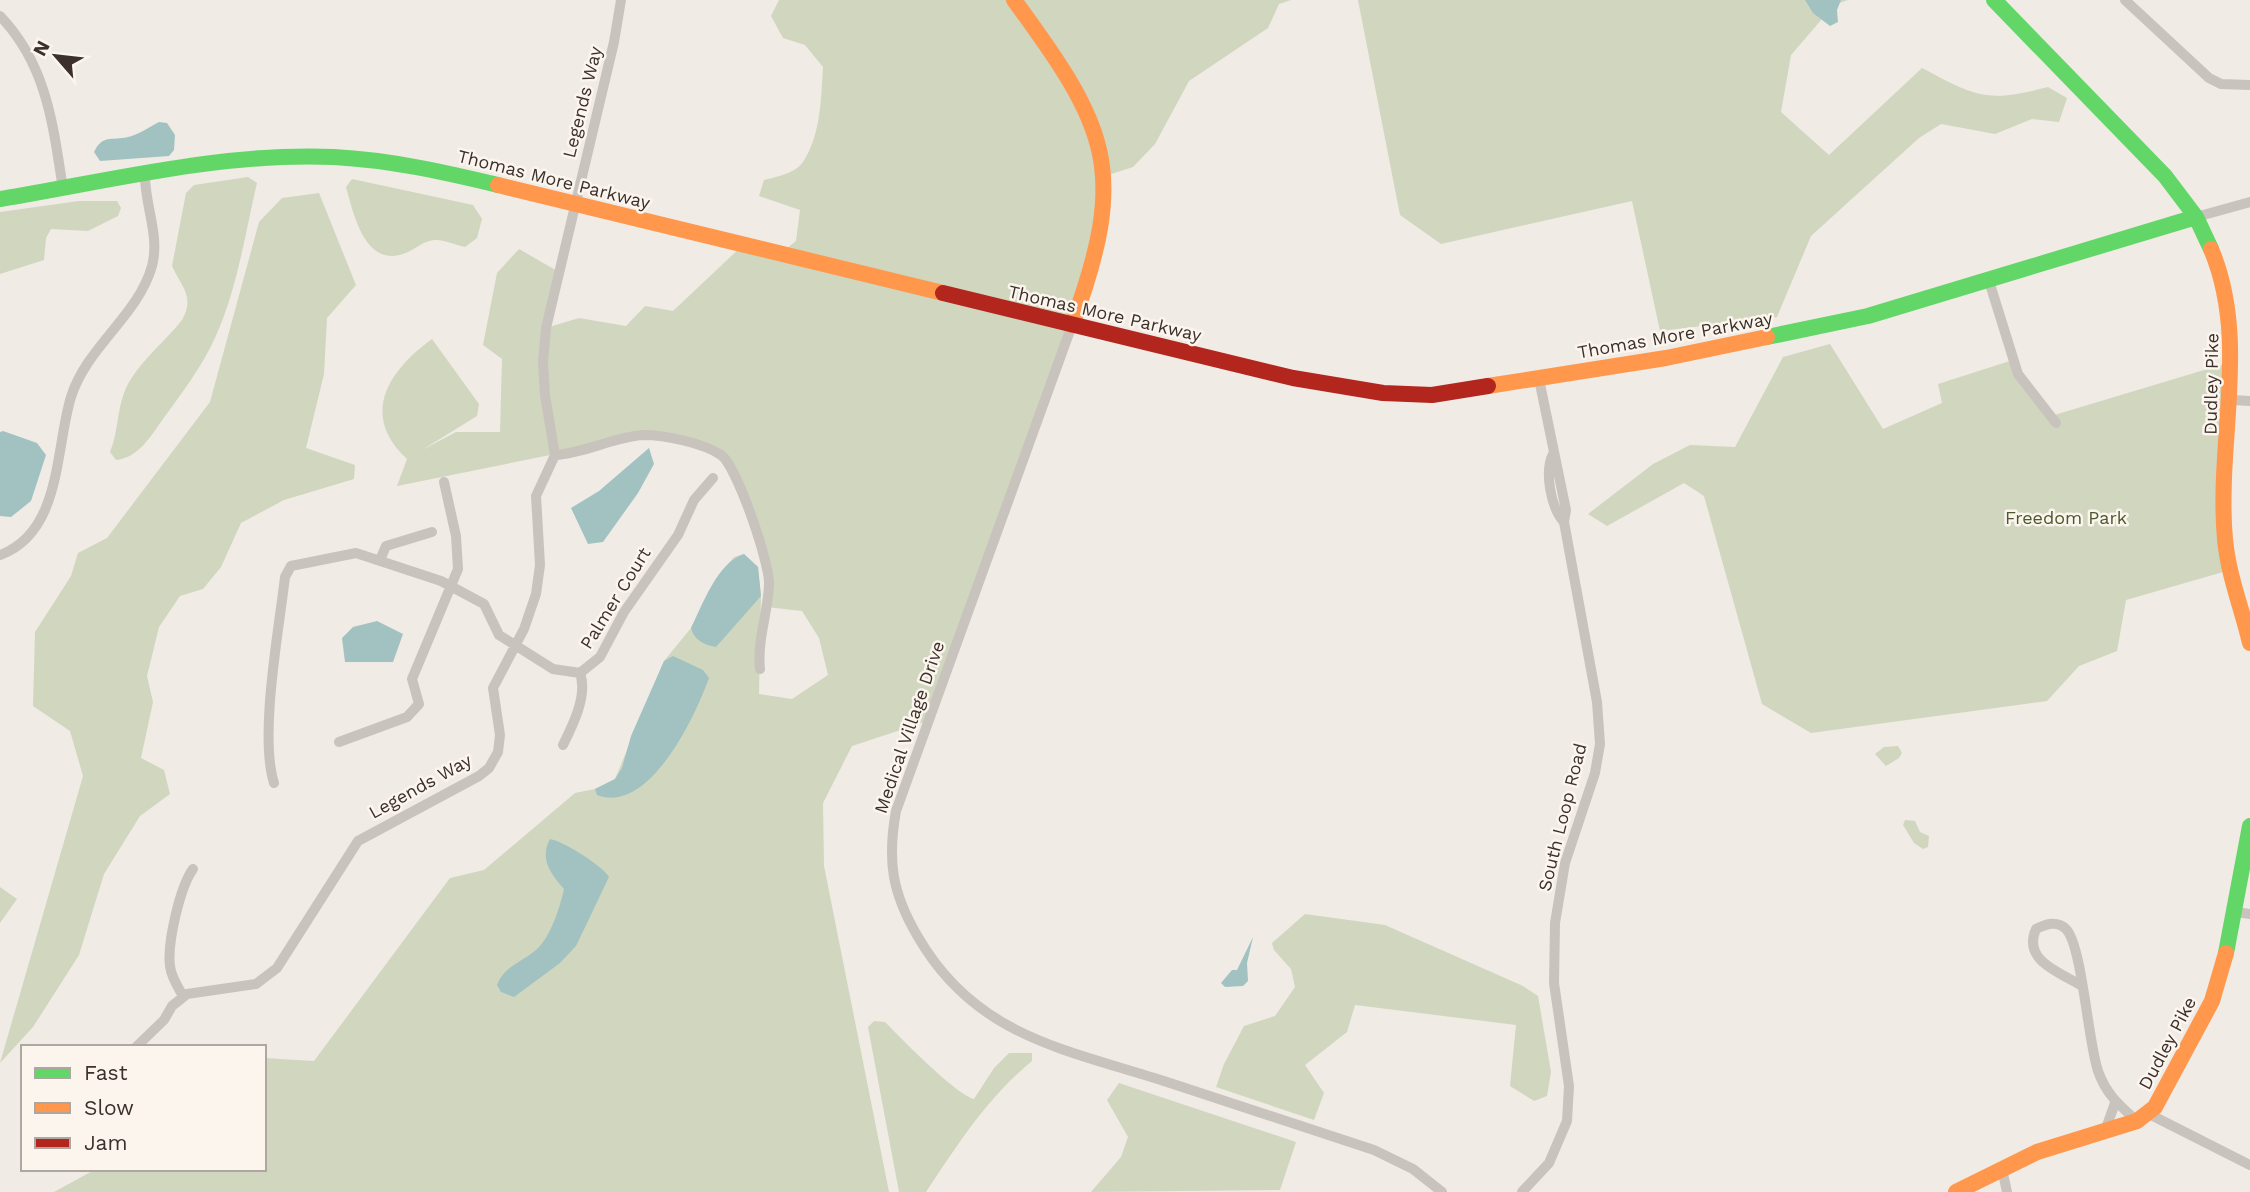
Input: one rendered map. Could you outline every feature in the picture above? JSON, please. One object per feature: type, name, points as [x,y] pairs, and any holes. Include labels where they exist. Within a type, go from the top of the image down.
[{"type":"street","name":"Legends Way","points":[[183,996],[198,990],[256,984],[266,979],[277,968],[349,851],[358,841],[489,768],[500,744],[493,688],[532,607],[539,575],[536,496],[555,455],[543,362],[546,328],[613,48],[621,0]]},
{"type":"street","points":[[1014,0],[1076,88],[1095,129],[1101,152],[1105,176],[1104,225],[1097,254],[1072,324]]},
{"type":"street","name":"Dudley Pike","points":[[1994,0],[2144,153],[2196,217],[2210,242],[2228,299],[2234,361],[2224,500],[2225,541],[2250,643]]},
{"type":"street","points":[[2124,0],[2209,79],[2221,84],[2250,85]]},
{"type":"street","points":[[0,16],[25,47],[47,94],[63,189]]},
{"type":"street","name":"Thomas More Parkway","points":[[0,199],[263,159],[353,158],[448,173],[1293,378],[1383,393],[1432,395],[1539,379],[1799,332],[1868,316],[2196,217]]},
{"type":"street","points":[[0,555],[18,547],[42,517],[71,396],[83,368],[146,284],[154,245],[145,176]]},
{"type":"street","points":[[2196,217],[2250,202]]},
{"type":"street","points":[[1989,281],[2018,374],[2056,423]]},
{"type":"street","name":"Medical Village Drive","points":[[1072,324],[896,811],[890,845],[891,868],[905,914],[937,968],[953,986],[980,1011],[1007,1027],[1058,1047],[1374,1150],[1413,1169],[1443,1192]]},
{"type":"street","name":"South Loop Road","points":[[1522,1192],[1549,1163],[1567,1121],[1569,1086],[1554,982],[1555,923],[1565,863],[1595,774],[1600,744],[1597,702],[1564,522],[1564,497],[1539,379]]},
{"type":"street","points":[[2232,400],[2250,401]]},
{"type":"street","points":[[555,455],[577,454],[625,438],[649,435],[697,446],[725,458],[751,517],[769,568],[761,637],[761,669]]},
{"type":"street","name":"Palmer Court","points":[[274,783],[268,753],[275,657],[287,572],[291,566],[349,553],[380,560],[451,586],[484,604],[499,635],[552,669],[580,673],[600,657],[624,612],[678,535],[694,500],[713,478]]},
{"type":"street","points":[[339,742],[407,717],[419,704],[412,679],[456,578],[458,559],[444,482]]},
{"type":"street","points":[[380,560],[386,547],[432,532]]},
{"type":"street","points":[[563,745],[581,699],[583,687],[580,673]]},
{"type":"street","name":"Dudley Pike","points":[[2143,1118],[2212,1001],[2243,914],[2250,826]]},
{"type":"street","points":[[138,1045],[183,996],[173,977],[170,957],[183,886],[193,869]]},
{"type":"street","points":[[2082,986],[2035,955],[2032,946],[2036,929],[2045,924],[2064,926],[2070,934],[2082,986],[2093,1056],[2115,1103],[2250,1165]]},
{"type":"street","points":[[2105,1131],[2115,1103]]},
{"type":"street","points":[[1960,1191],[2037,1152],[2143,1118]]},
{"type":"street","points":[[2002,1169],[2007,1192]]},
{"type":"green space","points":[[779,0],[1291,0],[1279,4],[1268,28],[1189,81],[1155,144],[1133,167],[1105,176],[1104,225],[928,721],[852,746],[823,803],[824,866],[889,1192],[54,1192],[92,1171],[266,1171],[266,1058],[314,1061],[450,878],[484,870],[575,793],[595,789],[615,779],[664,661],[691,628],[723,570],[734,557],[744,554],[758,567],[761,596],[759,694],[792,699],[828,675],[819,638],[802,611],[766,607],[769,568],[721,454],[649,435],[397,486],[407,459],[393,442],[385,426],[382,410],[385,394],[393,379],[403,365],[432,339],[479,404],[477,416],[422,450],[456,432],[500,432],[502,359],[483,345],[497,273],[519,249],[559,272],[546,328],[579,318],[626,326],[645,306],[673,311],[744,244],[781,253],[796,241],[800,210],[759,196],[764,180],[796,169],[809,151],[819,116],[823,67],[805,45],[783,38],[771,16]]},
{"type":"green space","points":[[1358,0],[1848,0],[1834,5],[1791,55],[1781,112],[1829,155],[1922,68],[1982,94],[2010,95],[2048,87],[2067,98],[2059,122],[2032,119],[1995,134],[1941,124],[1919,138],[1811,236],[1777,317],[1660,331],[1632,201],[1441,244],[1400,215]]},
{"type":"green space","points":[[248,177],[257,183],[235,281],[215,338],[191,380],[149,439],[131,455],[116,460],[110,452],[124,393],[135,373],[186,312],[186,292],[172,266],[186,193],[194,185]]},
{"type":"green space","points":[[352,179],[473,205],[482,219],[477,238],[465,247],[434,240],[394,256],[382,254],[364,238],[358,225],[346,187]]},
{"type":"green space","points":[[319,193],[356,285],[327,318],[324,374],[306,448],[355,465],[354,479],[284,500],[241,523],[221,567],[203,589],[180,596],[159,627],[147,676],[153,702],[141,758],[164,770],[170,794],[140,816],[104,874],[79,955],[33,1027],[0,1063],[83,776],[70,731],[33,706],[35,632],[71,576],[78,553],[107,538],[210,402],[259,222],[282,198]]},
{"type":"green space","points":[[79,201],[117,201],[121,208],[118,216],[88,231],[51,229],[46,238],[44,260],[0,274],[0,212]]},
{"type":"green space","name":"Freedom Park","points":[[1830,344],[1883,429],[1942,403],[1938,384],[2013,360],[2051,416],[2234,361],[2230,570],[2126,600],[2117,651],[2079,666],[2047,701],[1811,733],[1762,704],[1704,496],[1684,483],[1607,526],[1588,514],[1653,464],[1690,445],[1735,447],[1783,357]]},
{"type":"green space","points":[[1898,746],[1902,753],[1899,758],[1886,766],[1875,754],[1884,747]]},
{"type":"green space","points":[[1905,820],[1915,821],[1920,832],[1929,836],[1928,847],[1923,849],[1914,843],[1903,825]]},
{"type":"green space","points":[[0,887],[17,899],[0,923]]},
{"type":"green space","points":[[1305,914],[1385,925],[1523,986],[1538,996],[1551,1072],[1547,1096],[1534,1101],[1510,1086],[1516,1025],[1355,1005],[1347,1032],[1305,1065],[1324,1093],[1314,1120],[1216,1087],[1224,1064],[1244,1026],[1275,1016],[1295,987],[1291,969],[1274,950],[1272,943]]},
{"type":"green space","points":[[874,1021],[885,1022],[942,1077],[974,1099],[994,1068],[1009,1053],[1032,1053],[1032,1061],[987,1106],[926,1192],[899,1192],[868,1027]]},
{"type":"green space","points":[[1119,1083],[1296,1142],[1280,1190],[1091,1192],[1121,1157],[1128,1137],[1107,1100]]},
{"type":"water","points":[[1805,0],[1841,0],[1837,10],[1838,22],[1830,26],[1813,13]]},
{"type":"water","points":[[159,122],[167,123],[175,135],[174,150],[169,156],[100,161],[94,152],[104,140],[132,136]]},
{"type":"water","points":[[0,432],[37,443],[46,455],[31,501],[11,517],[0,516]]},
{"type":"water","points":[[649,448],[654,464],[638,493],[603,542],[588,544],[571,508],[599,491]]},
{"type":"water","points":[[744,554],[758,567],[761,596],[716,647],[704,643],[694,636],[691,628],[719,575],[734,559]]},
{"type":"water","points":[[377,621],[403,634],[393,662],[345,662],[342,638],[353,627]]},
{"type":"water","points":[[673,656],[703,670],[709,678],[693,716],[667,759],[652,777],[634,791],[616,797],[597,795],[595,789],[615,779],[622,768],[631,736],[664,661]]},
{"type":"water","points":[[550,839],[582,855],[609,877],[576,946],[560,963],[514,997],[501,992],[497,985],[500,978],[509,968],[537,949],[547,937],[564,889],[546,860]]},
{"type":"water","points":[[1253,937],[1247,963],[1248,981],[1243,986],[1225,987],[1221,983],[1232,970],[1237,970]]},
{"type":"traffic: fast","points":[[1994,0],[2165,176],[2196,217],[2211,249]]},
{"type":"traffic: fast","points":[[0,199],[166,169],[292,157],[376,161],[498,185]]},
{"type":"traffic: fast","points":[[1767,337],[1868,316],[2196,217]]},
{"type":"traffic: fast","points":[[2226,953],[2250,826]]},
{"type":"traffic: slow","points":[[1014,0],[1071,83],[1089,118],[1100,152],[1103,188],[1100,227],[1090,272],[1072,325]]},
{"type":"traffic: slow","points":[[498,185],[943,293]]},
{"type":"traffic: slow","points":[[2211,249],[2222,284],[2230,356],[2224,466],[2225,539],[2232,578],[2250,643]]},
{"type":"traffic: slow","points":[[1488,386],[1666,358],[1767,337]]},
{"type":"traffic: slow","points":[[1956,1192],[2037,1152],[2137,1121],[2155,1107],[2212,1001],[2226,953]]},
{"type":"traffic: jam","points":[[943,293],[1293,378],[1383,393],[1432,395],[1488,386]]}]
